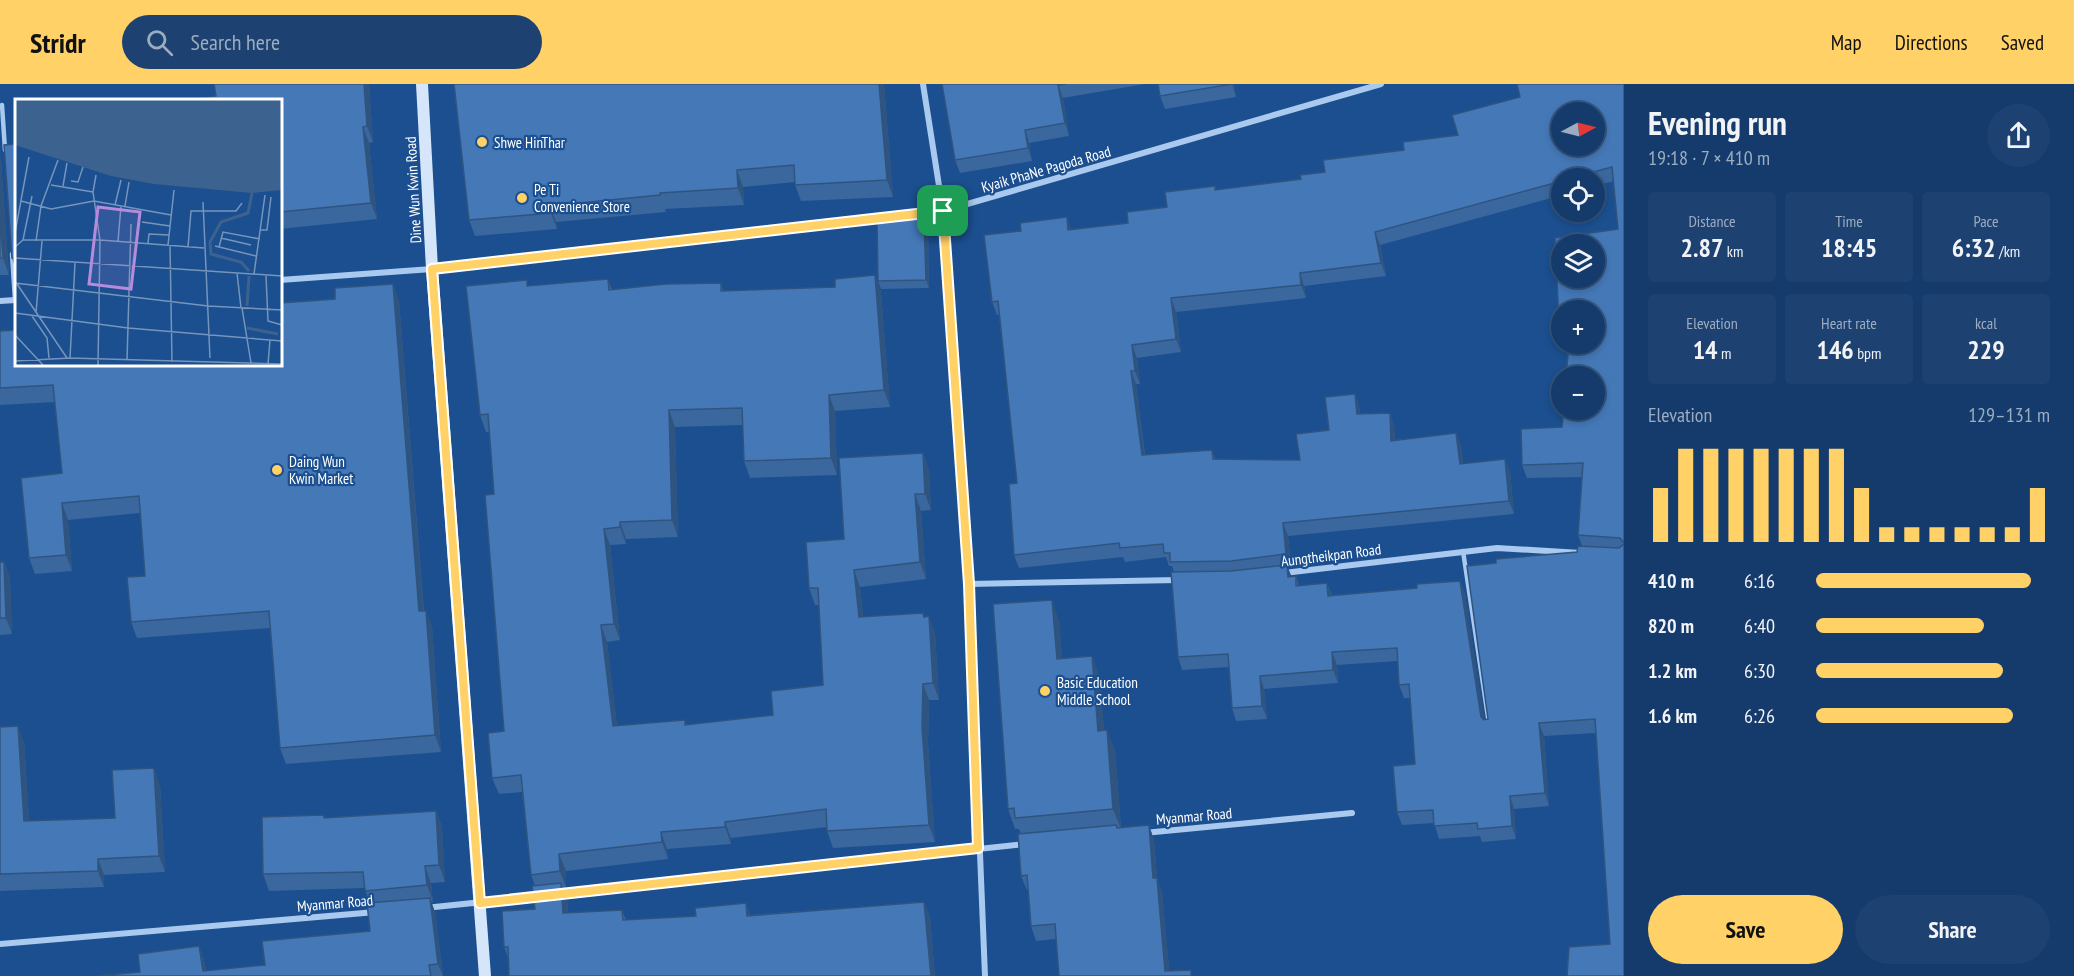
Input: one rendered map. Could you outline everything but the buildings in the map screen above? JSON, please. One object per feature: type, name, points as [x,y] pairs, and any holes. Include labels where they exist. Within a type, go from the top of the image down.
[{"type":"street","name":"Dine Wun Kwin Road","points":[[422,84],[432,269],[485,976]]},
{"type":"street","points":[[923,84],[943,211],[969,584],[985,976]]},
{"type":"street","name":"Kyaik PhaNe Pagoda Road","points":[[282,280],[432,269],[943,211],[1381,84]]},
{"type":"street","points":[[0,301],[15,300]]},
{"type":"street","name":"Aungtheikpan Road","points":[[1281,574],[1497,548],[1589,554]]},
{"type":"street","points":[[969,584],[1190,580]]},
{"type":"street","name":"Myanmar Road","points":[[1130,834],[1352,813]]},
{"type":"street","points":[[421,908],[1036,843]]},
{"type":"street","name":"Myanmar Road","points":[[0,944],[386,911]]},
{"type":"lane","points":[[2,105],[6,162]]},
{"type":"lane","points":[[11,243],[15,289]]},
{"type":"lane","points":[[1463,551],[1490,729]]},
{"type":"place","name":"Shwe HinThar","points":[[482,142]]},
{"type":"place","name":"Pe Ti Convenience Store","points":[[522,198]]},
{"type":"place","name":"Daing Wun Kwin Market","points":[[277,470]]},
{"type":"place","name":"Basic Education Middle School","points":[[1045,691]]},
{"type":"route","points":[[943,211],[969,584],[978,848],[480,903],[432,269],[943,211]]}]
